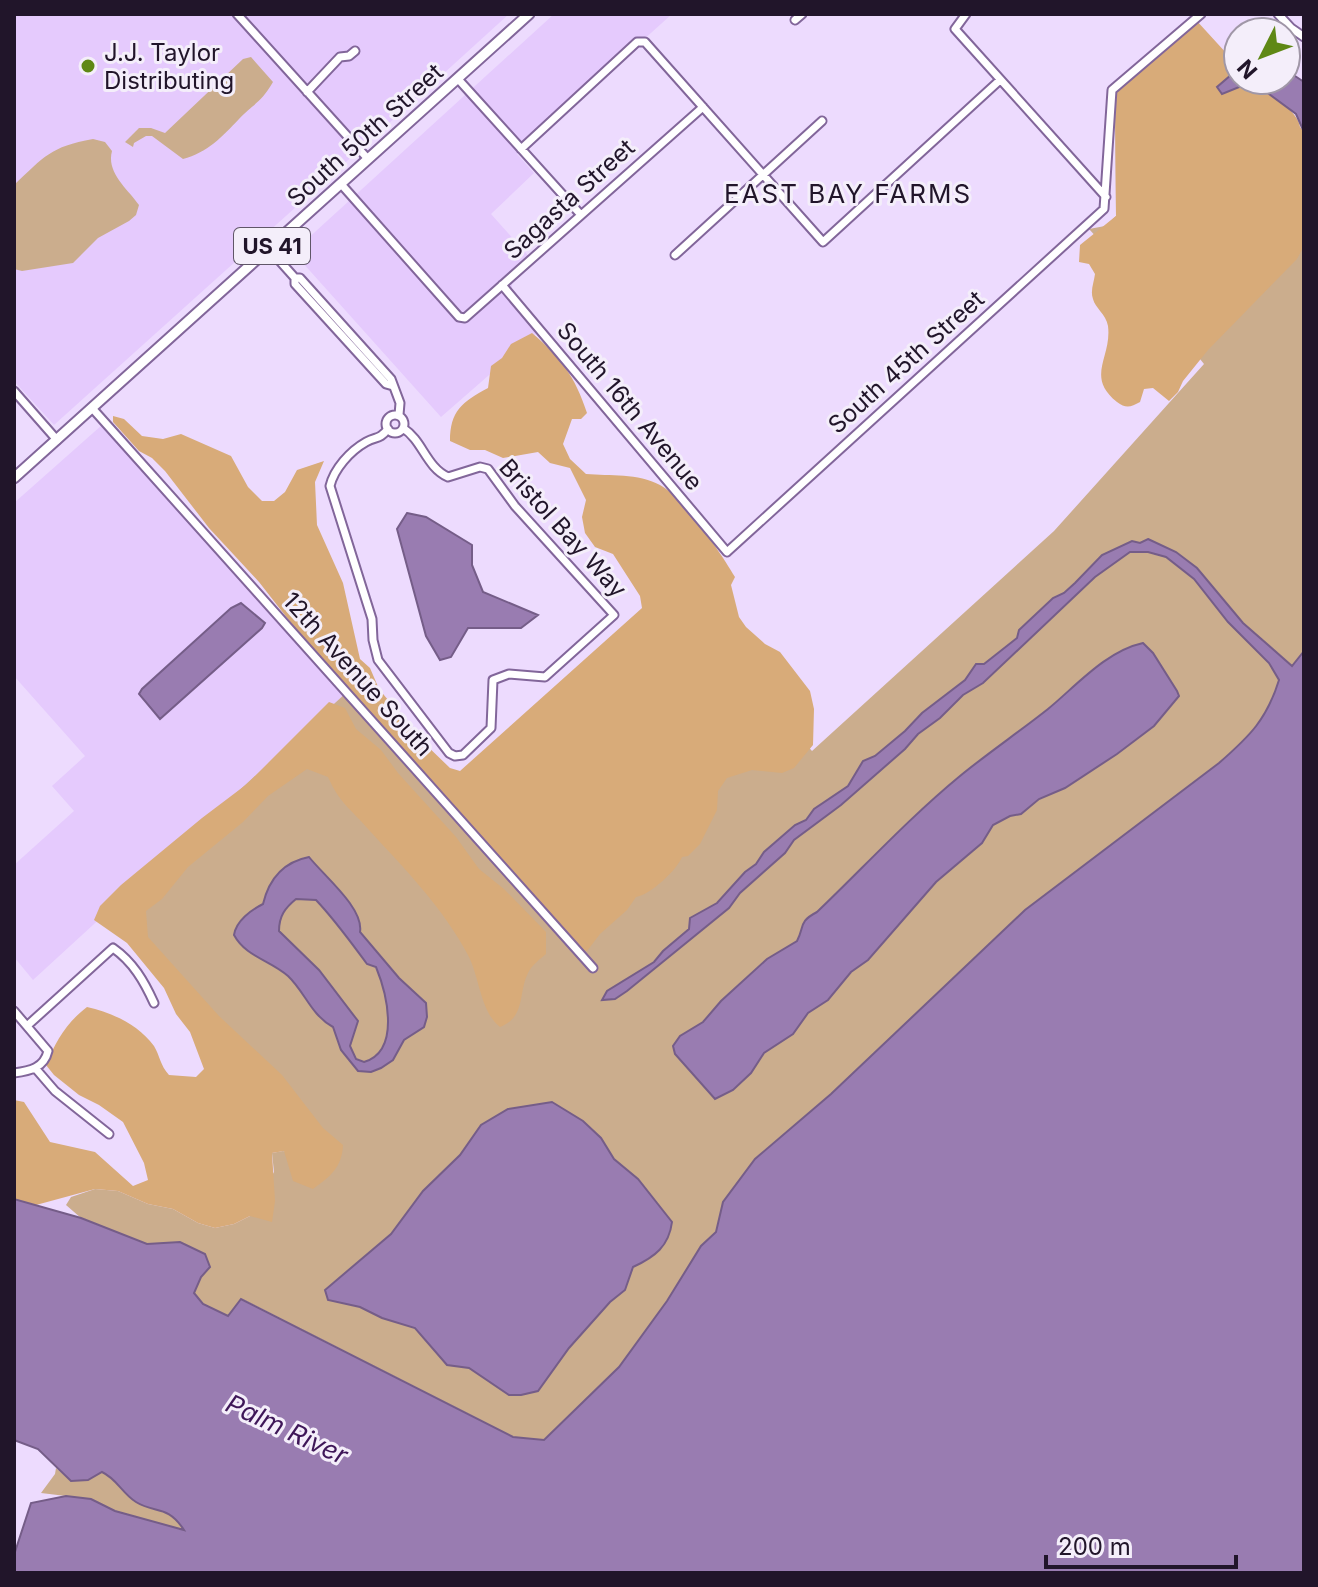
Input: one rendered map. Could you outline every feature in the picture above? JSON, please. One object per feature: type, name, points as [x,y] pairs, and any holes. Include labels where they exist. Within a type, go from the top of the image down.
[{"type":"main road","name":"South 50th Street","points":[[14,478],[529,14]]},
{"type":"street","points":[[237,14],[368,159]]},
{"type":"street","points":[[966,14],[955,29],[1106,197]]},
{"type":"street","points":[[1106,197],[1112,90],[1201,14]]},
{"type":"street","points":[[1278,14],[1304,37]]},
{"type":"street","points":[[521,149],[637,42],[645,42],[823,242],[1000,80]]},
{"type":"street","points":[[307,92],[340,57],[349,56],[355,51]]},
{"type":"street","points":[[458,79],[581,215]]},
{"type":"street","name":"Sagasta Street","points":[[341,184],[462,318],[703,107]]},
{"type":"street","points":[[675,255],[822,121]]},
{"type":"street","name":"South 45th Street","points":[[727,552],[1104,209],[1106,197]]},
{"type":"street","points":[[269,249],[334,328],[386,384],[393,386],[400,403],[399,415],[403,419],[403,428],[396,433],[388,429],[388,418],[399,415]]},
{"type":"street","name":"South 16th Avenue","points":[[502,285],[727,552]]},
{"type":"street","points":[[14,391],[57,440]]},
{"type":"street","name":"12th Avenue South","points":[[92,408],[593,968]]},
{"type":"street","name":"Bristol Bay Way","points":[[388,429],[380,439],[367,441],[333,472],[330,486],[372,619],[378,660],[449,753],[463,755],[491,728],[493,680],[509,674],[545,677],[614,615],[515,506],[488,469],[480,467],[448,477],[441,474],[420,444],[403,428]]},
{"type":"street","points":[[28,1025],[113,948],[124,956],[143,980],[154,1003]]},
{"type":"street","points":[[14,1011],[48,1051],[36,1069],[14,1073]]},
{"type":"street","points":[[36,1069],[55,1091],[109,1134]]},
{"type":"shaded area","points":[[14,14],[235,14],[357,152],[54,425],[14,381]]},
{"type":"shaded area","points":[[239,14],[509,14],[365,145],[312,96]]},
{"type":"shaded area","points":[[554,14],[672,14],[517,154],[534,173],[491,214],[534,262],[512,284],[512,290],[544,327],[441,417],[293,252]]},
{"type":"shaded area","points":[[1196,20],[1222,48],[1222,96],[1272,96],[1287,107],[1304,132],[1304,246],[1297,259],[1208,350],[1169,401],[1153,388],[1144,389],[1140,402],[1131,406],[1117,402],[1103,384],[1101,375],[1108,326],[1092,296],[1095,274],[1089,264],[1079,262],[1080,245],[1116,216],[1115,91]]},
{"type":"shaded area","points":[[251,57],[273,82],[261,99],[207,148],[183,159],[152,136],[146,136],[134,143],[133,147],[125,142],[139,128],[165,133],[243,59]]},
{"type":"shaded area","points":[[1222,69],[1222,96],[1249,96],[1304,132],[1304,767],[543,1440],[514,1437],[242,1299],[228,1316],[203,1304],[194,1293],[201,1277],[210,1267],[180,1242],[147,1244],[81,1218],[66,1205],[71,1197],[95,1189],[118,1191],[148,1204],[173,1209],[198,1223],[215,1228],[250,1216],[274,1172],[272,1153],[283,1151],[318,1159],[105,913],[347,692],[483,842],[712,638],[812,751],[1054,531],[1204,364],[1148,294],[1089,229],[1105,226],[1116,216],[1115,91]]},
{"type":"shaded area","points":[[93,139],[105,142],[112,151],[115,174],[139,205],[136,215],[98,238],[73,263],[22,271],[14,269],[14,185],[57,149]]},
{"type":"shaded area","points":[[532,333],[566,368],[587,413],[581,419],[572,419],[563,444],[570,459],[586,474],[651,481],[680,502],[735,577],[731,585],[739,617],[765,644],[780,652],[810,691],[814,709],[813,745],[794,768],[782,773],[752,770],[727,778],[718,791],[717,810],[700,844],[688,856],[682,857],[662,881],[636,897],[587,951],[580,950],[302,637],[165,471],[139,451],[113,422],[113,416],[124,419],[142,436],[163,439],[181,434],[231,456],[248,487],[262,501],[274,501],[285,492],[297,470],[324,461],[315,482],[317,525],[343,583],[360,659],[370,668],[379,689],[421,740],[450,768],[460,771],[642,608],[640,596],[613,554],[595,547],[585,533],[582,517],[586,500],[570,468],[550,463],[538,452],[503,458],[485,450],[470,450],[450,441],[452,422],[459,408],[488,388],[491,366],[502,358],[511,344]]},
{"type":"shaded area","points":[[102,425],[347,692],[33,980],[14,957],[14,865],[74,811],[52,786],[85,756],[14,676],[14,503]]},
{"type":"shaded area","points":[[329,702],[345,708],[356,729],[381,750],[456,837],[479,869],[504,889],[546,932],[546,954],[528,973],[518,1011],[500,1027],[493,1020],[468,955],[435,905],[342,800],[328,777],[307,769],[268,796],[243,822],[188,867],[162,899],[146,911],[148,937],[219,1016],[282,1075],[323,1128],[343,1145],[334,1170],[313,1189],[293,1181],[284,1151],[272,1153],[275,1201],[272,1222],[250,1216],[215,1228],[198,1223],[173,1209],[148,1204],[118,1191],[95,1189],[36,1205],[14,1199],[14,1100],[24,1102],[50,1142],[95,1152],[133,1186],[148,1180],[144,1163],[123,1122],[79,1095],[46,1065],[54,1048],[67,1026],[87,1007],[115,1016],[140,1031],[154,1046],[169,1075],[196,1077],[204,1069],[190,1032],[176,1014],[164,988],[127,943],[94,920],[100,906],[121,885],[247,784]]},
{"type":"shaded area","points":[[56,1468],[71,1481],[88,1480],[102,1472],[136,1502],[164,1511],[185,1531],[115,1511],[91,1499],[41,1493]]},
{"type":"water","points":[[1302,81],[1304,132],[1296,114],[1272,96],[1302,96]]},
{"type":"water","points":[[407,513],[426,517],[472,545],[472,565],[483,592],[538,615],[521,628],[468,628],[451,657],[440,660],[426,636],[397,529]]},
{"type":"water","name":"Palm River","points":[[1148,539],[1176,552],[1197,568],[1243,623],[1292,666],[1304,651],[1304,1573],[14,1573],[14,1555],[31,1503],[66,1496],[91,1499],[115,1511],[184,1530],[172,1516],[136,1502],[102,1472],[88,1480],[71,1481],[38,1449],[14,1440],[14,1199],[81,1218],[147,1244],[180,1242],[205,1254],[210,1267],[201,1277],[194,1293],[203,1304],[228,1316],[241,1299],[513,1437],[544,1440],[619,1367],[667,1301],[701,1246],[716,1232],[723,1202],[755,1159],[831,1094],[1025,910],[1230,753],[1263,716],[1279,680],[1269,663],[1228,622],[1194,579],[1166,557],[1148,552],[1130,552],[1095,577],[983,683],[963,695],[841,805],[794,840],[785,853],[740,893],[729,908],[627,991],[615,999],[602,1000],[607,991],[654,962],[689,929],[690,918],[717,903],[764,852],[795,825],[806,820],[814,809],[848,786],[863,761],[875,756],[922,713],[965,680],[976,664],[984,664],[1017,638],[1019,630],[1053,598],[1064,593],[1102,555],[1132,541],[1140,543]]},
{"type":"water","points":[[241,603],[265,623],[262,628],[160,719],[139,694],[142,689],[231,608]]},
{"type":"water","points":[[1143,643],[1153,653],[1179,696],[1154,726],[1065,788],[1039,799],[1021,814],[993,825],[982,843],[936,882],[868,960],[851,972],[828,1000],[808,1013],[793,1034],[764,1053],[751,1073],[733,1090],[715,1099],[675,1054],[673,1046],[680,1036],[703,1022],[767,959],[797,941],[807,919],[941,792],[1104,661]]},
{"type":"water","points":[[309,857],[342,893],[356,913],[360,932],[399,978],[426,1003],[424,1027],[404,1040],[393,1060],[371,1072],[358,1071],[341,1050],[333,1027],[319,1016],[288,976],[245,948],[234,935],[241,921],[263,904],[278,873]],"holes":[[[296,899],[316,900],[367,964],[376,967],[380,978],[387,1006],[387,1034],[376,1056],[364,1062],[356,1059],[350,1046],[358,1021],[319,970],[279,931],[283,913]]]},
{"type":"water","points":[[552,1102],[583,1121],[601,1138],[614,1159],[638,1179],[672,1222],[664,1244],[654,1255],[633,1267],[625,1290],[610,1302],[569,1348],[538,1391],[509,1395],[469,1368],[447,1365],[415,1328],[382,1318],[360,1307],[328,1300],[325,1290],[391,1234],[423,1191],[460,1155],[481,1125],[508,1109]]},
{"type":"place","name":"J.J. Taylor Distributing","points":[[88,66]]},
{"type":"district","name":"EAST BAY FARMS","points":[[848,193]]}]
